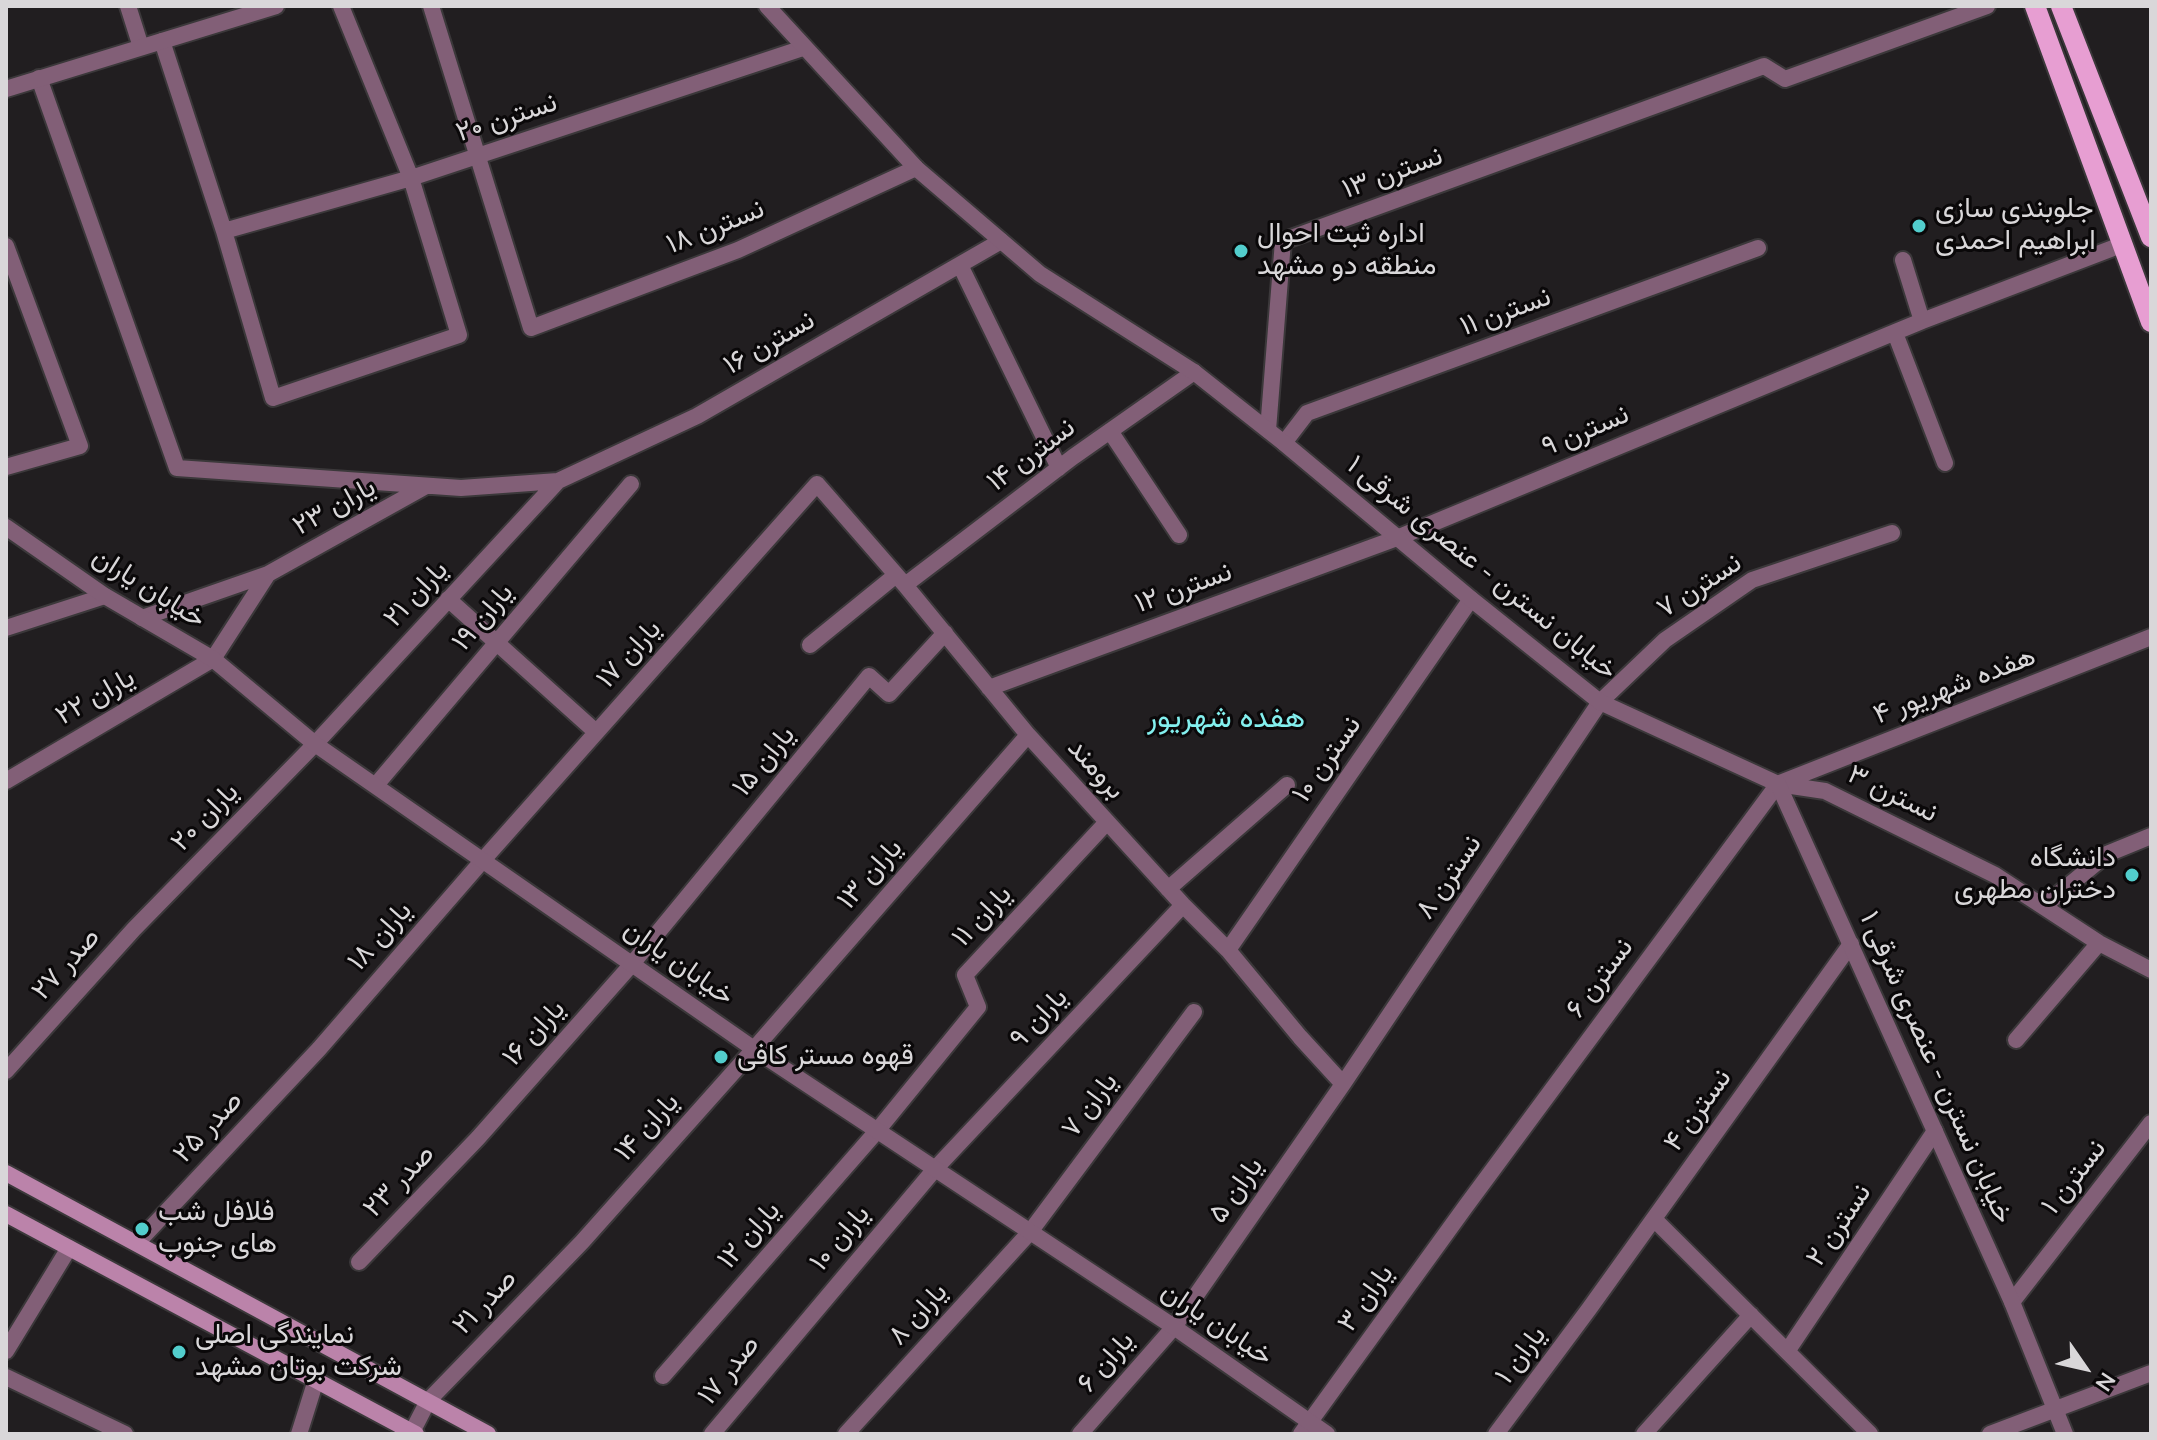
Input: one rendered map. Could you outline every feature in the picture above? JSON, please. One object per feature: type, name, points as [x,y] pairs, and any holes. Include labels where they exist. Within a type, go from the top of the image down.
[{"type":"main road","points":[[2035,6],[2151,322]]},
{"type":"main road","points":[[2061,6],[2151,235]]},
{"type":"main road","points":[[6,1173],[488,1434]]},
{"type":"main road","points":[[6,1214],[414,1433]]},
{"type":"street","points":[[128,6],[141,47]]},
{"type":"street","points":[[6,89],[276,6]]},
{"type":"street","points":[[162,41],[224,231],[273,398],[459,335],[411,178],[341,6]]},
{"type":"street","points":[[431,6],[478,156]]},
{"type":"street","name":"خیابان نسترن - عنصری شرقی ۱","points":[[767,6],[916,168],[1040,274],[1194,372],[1600,702],[1778,784],[2012,1302],[2065,1434]]},
{"type":"street","name":"نسترن ۱۳","points":[[1268,430],[1283,241],[1764,66],[1785,79],[1987,6]]},
{"type":"street","name":"نسترن ۲۰","points":[[224,231],[411,178],[803,48]]},
{"type":"street","points":[[39,78],[177,468],[461,488],[558,481]]},
{"type":"street","name":"نسترن ۱۸","points":[[478,156],[531,328],[738,250],[916,168]]},
{"type":"street","name":"نسترن ۱۶","points":[[558,481],[697,416],[1001,241]]},
{"type":"street","name":"نسترن ۹","points":[[1397,538],[1922,321],[2121,245]]},
{"type":"street","points":[[6,246],[10,266],[80,446],[6,467]]},
{"type":"street","name":"نسترن ۱۱","points":[[1284,443],[1307,413],[1758,248]]},
{"type":"street","points":[[1903,260],[1922,321]]},
{"type":"street","points":[[960,265],[1059,468]]},
{"type":"street","points":[[1895,333],[1945,463]]},
{"type":"street","name":"نسترن ۱۴","points":[[810,645],[1194,372]]},
{"type":"street","points":[[1110,431],[1179,535]]},
{"type":"street","name":"یاران ۲۱","points":[[315,744],[558,481]]},
{"type":"street","name":"یاران ۱۹","points":[[376,785],[631,484]]},
{"type":"street","name":"برومند","points":[[817,484],[901,580],[1028,735],[1228,950],[1343,1084]]},
{"type":"street","name":"یاران ۱۷","points":[[483,860],[817,484]]},
{"type":"street","name":"یاران ۲۳","points":[[142,618],[268,574],[426,486]]},
{"type":"street","name":"خیابان یاران","points":[[6,527],[105,596],[213,659],[315,744],[754,1049],[1174,1327],[1306,1428],[1327,1434]]},
{"type":"street","name":"نسترن ۷","points":[[1600,702],[1665,640],[1752,580],[1892,533]]},
{"type":"street","name":"نسترن ۱۲","points":[[989,688],[1397,538]]},
{"type":"street","name":"یاران ۲۳","points":[[213,659],[268,574]]},
{"type":"street","points":[[6,628],[105,596]]},
{"type":"street","points":[[448,599],[596,732]]},
{"type":"street","name":"نسترن ۱۰","points":[[1228,950],[1471,599]]},
{"type":"street","name":"یاران ۱۵","points":[[632,964],[869,676],[889,694],[945,633]]},
{"type":"street","name":"هفده شهریور ۴","points":[[1778,784],[2151,637]]},
{"type":"street","name":"یاران ۲۲","points":[[6,781],[213,659]]},
{"type":"street","name":"نسترن ۸","points":[[1343,1084],[1600,702]]},
{"type":"street","name":"یاران ۱۳","points":[[754,1049],[1028,735]]},
{"type":"street","name":"یاران ۲۰","points":[[134,929],[315,744]]},
{"type":"street","points":[[1825,766],[1814,777],[1816,785],[1825,791]]},
{"type":"street","name":"نسترن ۳","points":[[1778,784],[1825,791],[1995,875],[2099,943]]},
{"type":"street","name":"نسترن ۶","points":[[1466,1206],[1778,784]]},
{"type":"street","points":[[1168,889],[1287,785]]},
{"type":"street","name":"یاران ۱۱","points":[[877,1131],[978,1007],[965,975],[1107,822]]},
{"type":"street","points":[[2044,906],[2107,854],[2151,836]]},
{"type":"street","name":"یاران ۱۸","points":[[319,1049],[483,860]]},
{"type":"street","name":"یاران ۹","points":[[935,1169],[1183,905]]},
{"type":"street","name":"صدر ۲۷","points":[[6,1071],[134,929]]},
{"type":"street","points":[[2016,1040],[2099,943],[2151,970]]},
{"type":"street","name":"نسترن ۴","points":[[1589,1309],[1851,944]]},
{"type":"street","name":"یاران ۱۶","points":[[478,1138],[632,964]]},
{"type":"street","name":"یاران ۷","points":[[1030,1232],[1194,1012]]},
{"type":"street","name":"صدر ۲۵","points":[[137,1243],[319,1049]]},
{"type":"street","name":"یاران ۱۴","points":[[582,1242],[754,1049]]},
{"type":"street","name":"یاران ۵","points":[[1174,1327],[1343,1084]]},
{"type":"street","name":"نسترن ۱","points":[[2012,1302],[2151,1123]]},
{"type":"street","name":"یاران ۱۲","points":[[663,1376],[877,1131]]},
{"type":"street","name":"نسترن ۲","points":[[1788,1350],[1935,1131]]},
{"type":"street","name":"صدر ۲۳","points":[[359,1262],[478,1138]]},
{"type":"street","name":"یاران ۱۰","points":[[788,1342],[935,1169]]},
{"type":"street","name":"یاران ۳","points":[[1306,1428],[1466,1206]]},
{"type":"street","points":[[1654,1219],[1870,1434]]},
{"type":"street","name":"یاران ۸","points":[[846,1434],[1030,1232]]},
{"type":"street","name":"صدر ۲۱","points":[[414,1433],[428,1401],[582,1242]]},
{"type":"street","points":[[6,1351],[69,1248]]},
{"type":"street","name":"یاران ۱","points":[[1496,1434],[1589,1309]]},
{"type":"street","points":[[1644,1434],[1751,1315]]},
{"type":"street","name":"یاران ۶","points":[[1080,1434],[1174,1327]]},
{"type":"street","name":"صدر ۱۷","points":[[712,1434],[788,1342]]},
{"type":"street","points":[[1990,1434],[2151,1373]]},
{"type":"street","points":[[6,1377],[123,1434]]},
{"type":"street","points":[[299,1434],[316,1380]]},
{"type":"place","name":"جلوبندی سازی ابراهیم احمدی","points":[[1919,226]]},
{"type":"place","name":"اداره ثبت احوال منطقه دو مشهد","points":[[1241,251]]},
{"type":"place","name":"دانشگاه دختران مطهری","points":[[2132,875]]},
{"type":"place","name":"قهوه مستر کافی","points":[[721,1057]]},
{"type":"place","name":"فلافل شب های جنوب","points":[[142,1229]]},
{"type":"place","name":"نمایندگی اصلی شرکت بوتان مشهد","points":[[179,1352]]},
{"type":"district","name":"هفده شهریور","points":[[1226,720]]}]
